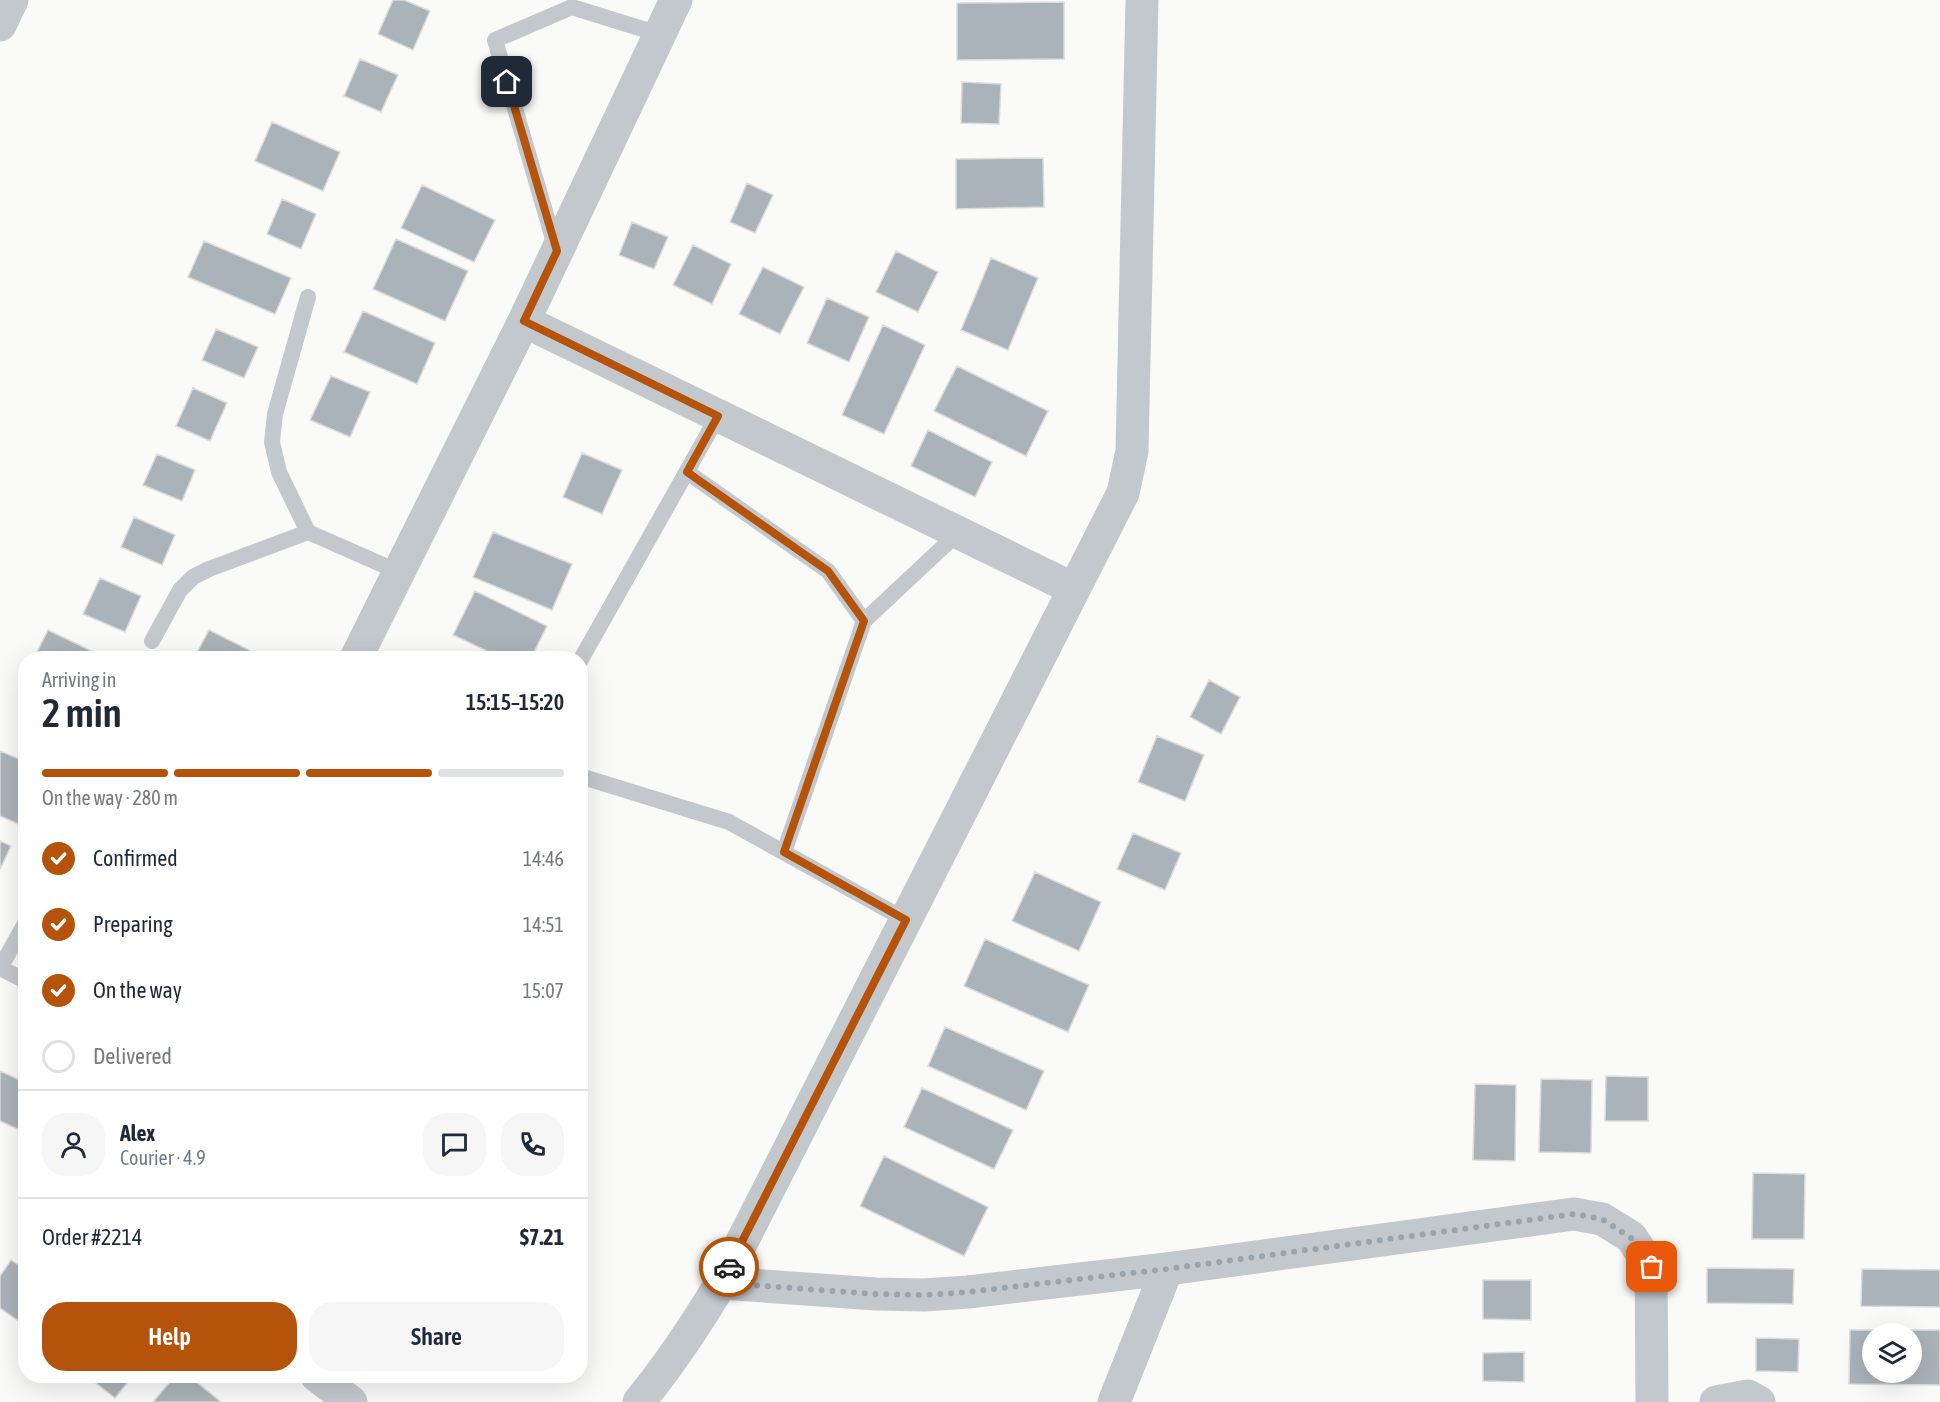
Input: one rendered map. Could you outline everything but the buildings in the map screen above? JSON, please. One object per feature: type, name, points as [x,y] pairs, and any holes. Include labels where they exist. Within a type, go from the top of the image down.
[{"type":"street","points":[[0,25],[12,0]]},
{"type":"street","points":[[360,651],[524,321],[676,0]]},
{"type":"street","points":[[639,1402],[690,1336],[721,1283],[1123,493],[1132,451],[1142,0]]},
{"type":"street","points":[[524,321],[1074,589]]},
{"type":"street","points":[[721,1283],[876,1294],[924,1295],[968,1292],[1167,1269],[1574,1214],[1602,1219],[1631,1238],[1652,1267],[1652,1402]]},
{"type":"street","points":[[1114,1402],[1167,1269]]},
{"type":"street","points":[[326,1383],[351,1402]]},
{"type":"street","points":[[1716,1402],[1748,1395],[1760,1402]]},
{"type":"lane","points":[[557,251],[495,40],[572,7],[659,34]]},
{"type":"lane","points":[[308,297],[275,414],[272,442],[279,472],[308,532],[399,572]]},
{"type":"lane","points":[[586,651],[718,416]]},
{"type":"lane","points":[[687,472],[828,571],[864,621]]},
{"type":"lane","points":[[152,641],[180,590],[193,577],[209,568],[308,532]]},
{"type":"lane","points":[[784,852],[864,621],[958,533]]},
{"type":"lane","points":[[588,778],[729,822],[906,920]]},
{"type":"lane","points":[[18,936],[0,968],[18,977]]},
{"type":"way so far","points":[[729,1267],[721,1283],[876,1294],[924,1295],[1167,1269],[1574,1214],[1602,1219],[1631,1238],[1652,1267]]},
{"type":"route","points":[[507,82],[557,251],[524,321],[718,416],[687,472],[828,571],[864,621],[784,852],[906,920],[729,1267]]}]
